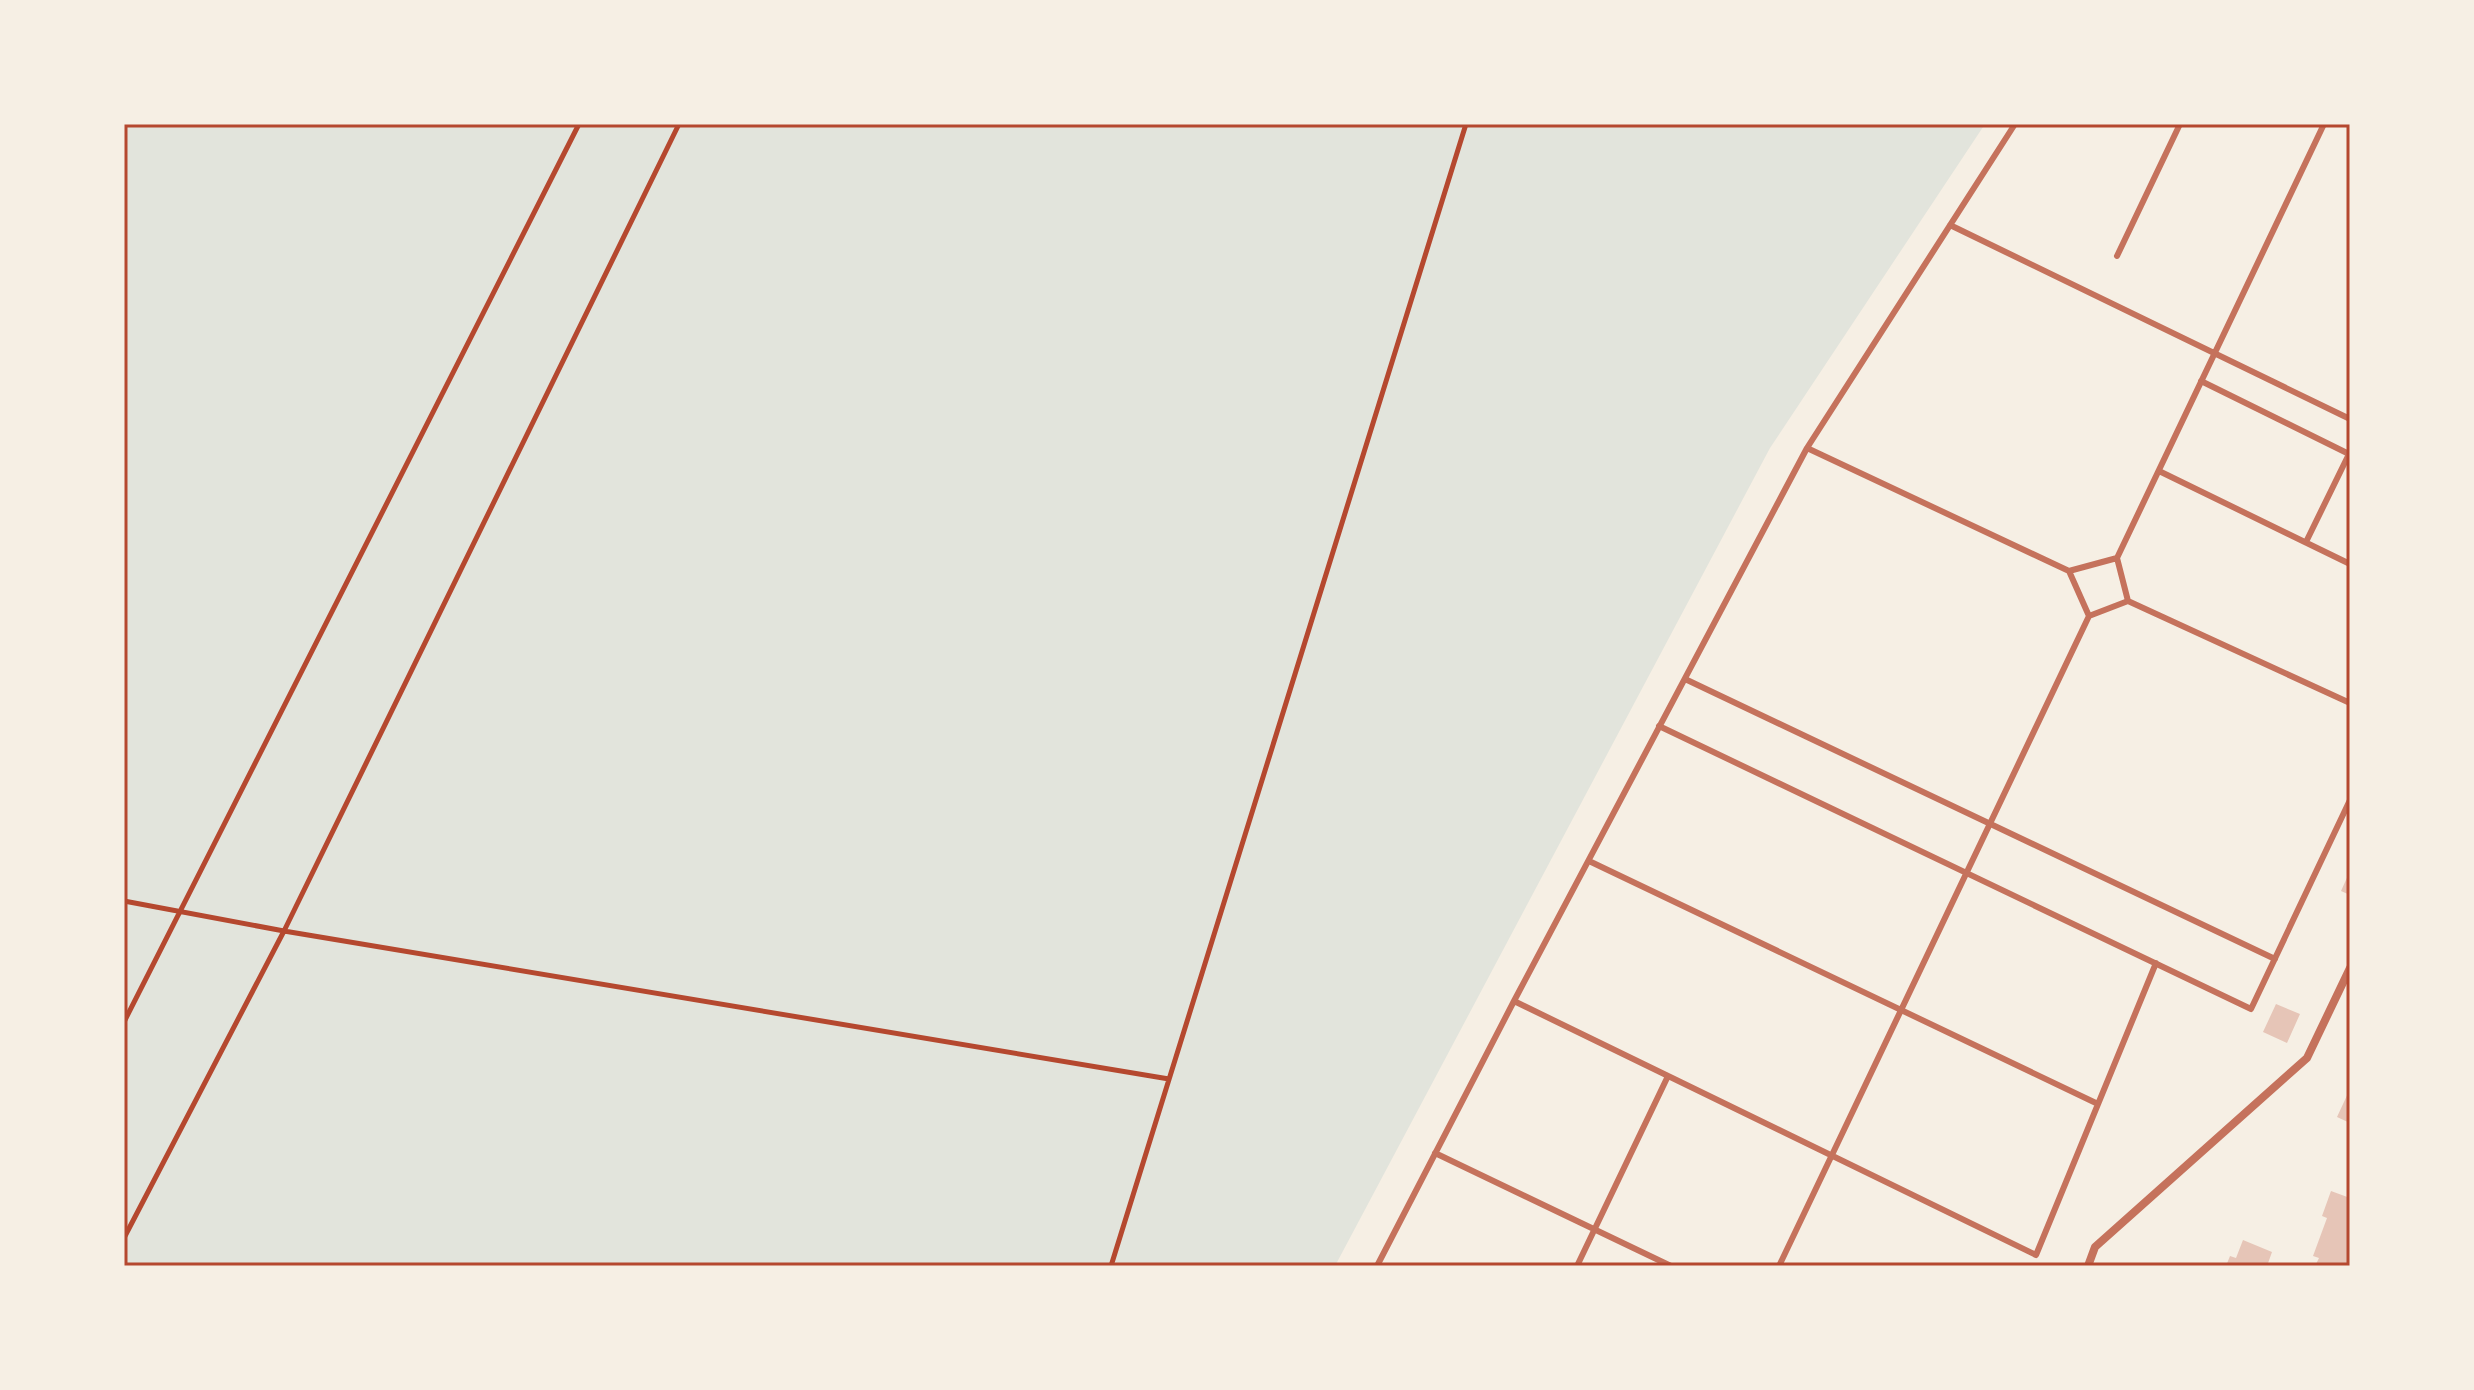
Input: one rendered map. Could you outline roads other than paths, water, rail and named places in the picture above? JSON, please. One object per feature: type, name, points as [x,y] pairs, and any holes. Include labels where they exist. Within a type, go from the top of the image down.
[{"type":"street","points":[[2088,1266],[2095,1247],[2307,1058],[2350,968]]},
{"type":"lane","points":[[1377,1266],[1807,448],[2015,124]]},
{"type":"lane","points":[[2117,256],[2180,124]]},
{"type":"lane","points":[[2128,601],[2117,558],[2324,124]]},
{"type":"lane","points":[[1950,225],[2350,419]]},
{"type":"lane","points":[[2201,381],[2349,454],[2306,542]]},
{"type":"lane","points":[[1807,448],[2069,571],[2117,558]]},
{"type":"lane","points":[[2159,471],[2350,564]]},
{"type":"lane","points":[[2069,571],[2089,616]]},
{"type":"lane","points":[[1779,1266],[2089,616],[2128,601],[2350,703]]},
{"type":"lane","points":[[1685,679],[2275,959]]},
{"type":"lane","points":[[1659,726],[2251,1009],[2350,800]]},
{"type":"lane","points":[[1589,861],[2098,1104]]},
{"type":"lane","points":[[2031,1266],[2156,963]]},
{"type":"lane","points":[[1514,1001],[2036,1255]]},
{"type":"lane","points":[[1577,1266],[1668,1076]]},
{"type":"lane","points":[[1435,1153],[1671,1266]]}]
